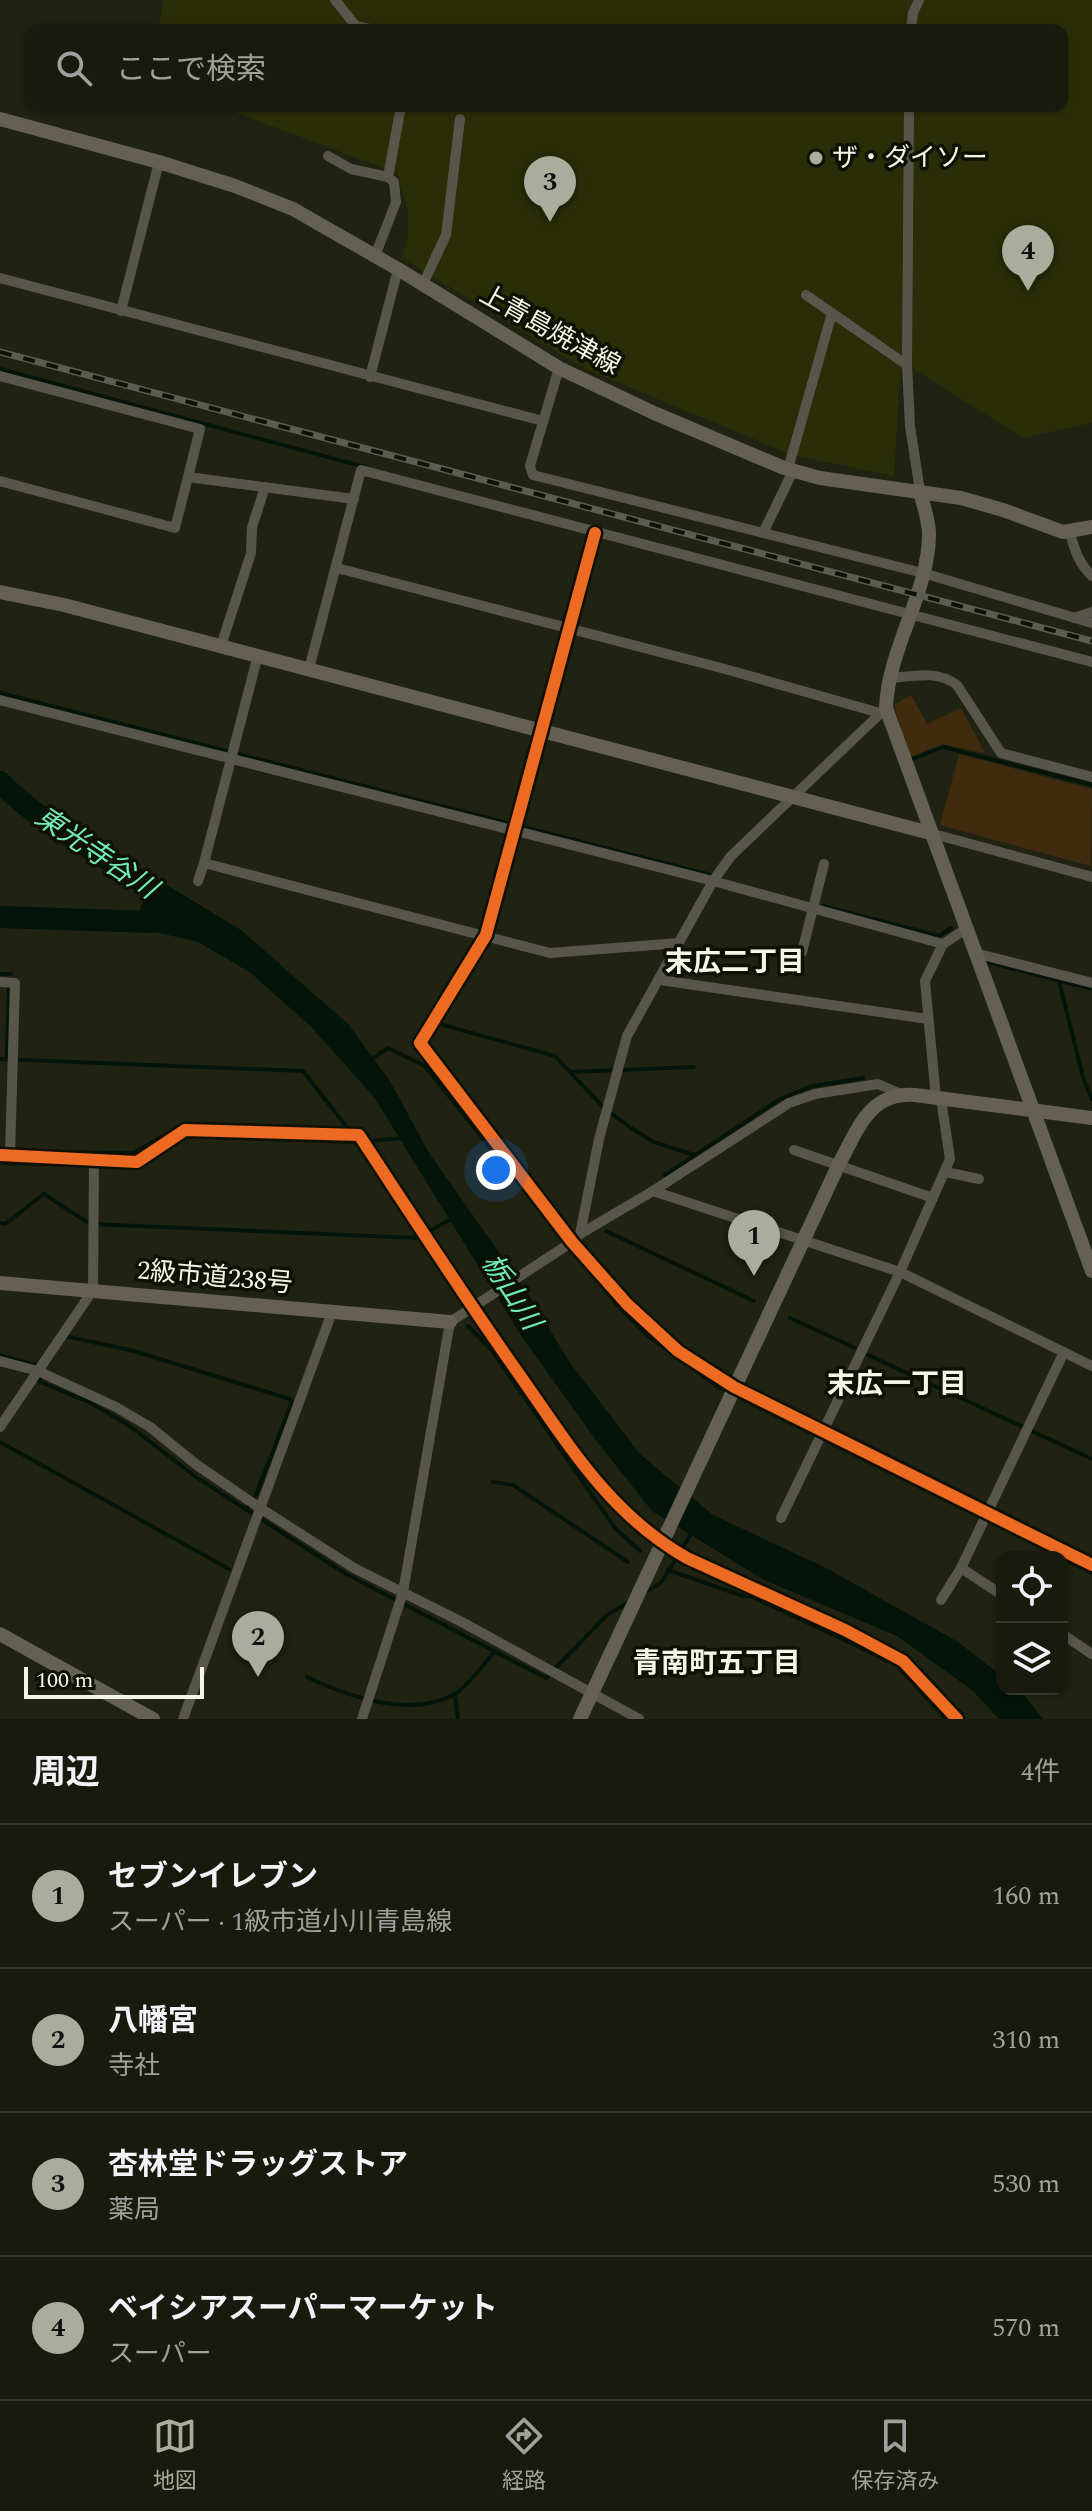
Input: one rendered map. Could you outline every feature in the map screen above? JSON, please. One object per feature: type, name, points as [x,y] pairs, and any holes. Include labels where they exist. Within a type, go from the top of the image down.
[{"type":"street","points":[[335,0],[355,24]]},
{"type":"street","points":[[913,24],[919,0]]},
{"type":"street","points":[[388,177],[400,112]]},
{"type":"street","points":[[576,1238],[627,1036],[713,881],[731,856],[883,710],[923,573],[929,533],[910,426],[907,365],[909,112]]},
{"type":"street","name":"上青島焼津線","points":[[0,119],[159,162],[235,186],[293,209],[559,368],[654,413],[790,470],[820,478],[920,491],[990,505],[1053,530],[1070,532],[1092,527]]},
{"type":"street","points":[[423,284],[446,235],[460,119]]},
{"type":"street","points":[[328,156],[351,169],[388,177],[394,182],[396,202],[375,256]]},
{"type":"street","points":[[121,311],[159,162]]},
{"type":"street","points":[[370,377],[398,269]]},
{"type":"street","points":[[0,278],[543,421]]},
{"type":"street","points":[[806,295],[907,365]]},
{"type":"street","points":[[763,533],[790,470],[832,313]]},
{"type":"street","points":[[559,368],[530,466],[533,475],[923,573],[1092,623]]},
{"type":"street","points":[[0,376],[200,429],[175,528],[0,481]]},
{"type":"street","points":[[309,669],[361,470],[1092,662]]},
{"type":"street","points":[[188,477],[354,499]]},
{"type":"street","points":[[221,646],[251,553],[252,527],[265,487]]},
{"type":"street","points":[[1070,532],[1075,553],[1092,576]]},
{"type":"street","points":[[595,533],[486,935],[420,1043],[576,1238],[654,1331],[678,1351],[734,1387],[822,1436],[1092,1565]]},
{"type":"street","points":[[337,568],[883,710]]},
{"type":"street","points":[[0,592],[64,605],[258,655],[1092,877]]},
{"type":"street","points":[[1072,618],[1092,612]]},
{"type":"street","points":[[198,881],[258,655]]},
{"type":"street","points":[[891,678],[937,675],[948,678],[957,685],[1001,753],[1092,777]]},
{"type":"street","points":[[0,700],[813,905],[943,944]]},
{"type":"street","points":[[883,710],[1092,1271]]},
{"type":"street","points":[[204,863],[558,954],[679,943]]},
{"type":"street","points":[[802,952],[824,864]]},
{"type":"street","points":[[781,1518],[900,1272],[950,1159],[938,1099],[925,981],[943,944],[966,929]]},
{"type":"street","points":[[975,953],[1092,983]]},
{"type":"street","points":[[660,980],[928,1019]]},
{"type":"street","points":[[0,982],[15,983],[5,1155],[137,1162],[185,1130],[359,1135],[587,1471],[617,1506],[687,1558],[845,1630],[903,1661],[957,1719]]},
{"type":"street","points":[[362,1719],[403,1592],[450,1322],[789,1103],[815,1094],[878,1084],[901,1094],[1092,1118]]},
{"type":"street","points":[[580,1719],[644,1582],[667,1544],[696,1470],[839,1164],[862,1123],[879,1101],[901,1094]]},
{"type":"street","points":[[794,1150],[933,1198]]},
{"type":"street","points":[[0,1427],[93,1290],[94,1159]]},
{"type":"street","points":[[945,1172],[979,1179]]},
{"type":"street","points":[[653,1191],[900,1272],[1092,1366]]},
{"type":"street","name":"2級市道238号","points":[[0,1283],[450,1322]]},
{"type":"street","points":[[183,1719],[332,1312]]},
{"type":"street","points":[[941,1600],[961,1568],[1064,1352]]},
{"type":"street","points":[[0,1361],[38,1371],[116,1407],[150,1427],[197,1465],[260,1508],[354,1568],[639,1719]]},
{"type":"street","points":[[961,1568],[996,1591]]},
{"type":"street","points":[[0,1634],[153,1719]]},
{"type":"street","points":[[1068,1638],[1092,1654]]},
{"type":"shaded area","points":[[164,0],[1092,0],[1092,423],[1023,438],[901,361],[894,476],[792,455],[583,368],[402,258],[408,235],[408,211],[397,173],[234,112],[1068,112],[1068,24],[159,24]]},
{"type":"shaded area","points":[[911,695],[927,724],[961,708],[985,753],[942,744],[910,757],[894,705]]},
{"type":"shaded area","points":[[959,754],[1092,789],[1091,866],[940,825]]},
{"type":"water","points":[[129,862],[241,930],[348,1024],[390,1081],[429,1153],[527,1292],[570,1363],[641,1455],[713,1515],[828,1569],[958,1642],[996,1671],[996,1695],[1024,1695],[1043,1719],[999,1719],[973,1691],[897,1636],[764,1580],[652,1511],[598,1443],[522,1337],[374,1097],[311,1027],[251,973],[198,942],[121,924],[124,913],[139,911],[146,895],[124,875]]},
{"type":"waterway","points":[[0,369],[365,467]]},
{"type":"waterway","points":[[0,693],[711,875]]},
{"type":"waterway","points":[[913,759],[943,747],[1092,785]]},
{"type":"waterway","name":"東光寺谷川","points":[[0,782],[52,824],[149,887]]},
{"type":"waterway","points":[[823,906],[939,936],[951,928]]},
{"type":"waterway","name":"栃山川","points":[[0,917],[151,922]]},
{"type":"waterway","points":[[987,962],[1092,989]]},
{"type":"waterway","points":[[0,974],[11,974]]},
{"type":"waterway","points":[[1059,981],[1084,1081],[1092,1099]]},
{"type":"waterway","points":[[6,985],[9,986],[7,1059]]},
{"type":"waterway","points":[[443,1025],[555,1056],[603,1107],[631,1128],[654,1142],[694,1155]]},
{"type":"waterway","points":[[372,1059],[388,1048],[425,1066],[559,1233]]},
{"type":"waterway","points":[[0,1059],[303,1071],[349,1130]]},
{"type":"waterway","points":[[571,1072],[694,1067]]},
{"type":"waterway","points":[[665,1175],[780,1099],[812,1086],[863,1078]]},
{"type":"waterway","points":[[46,1152],[133,1153],[183,1125],[265,1126],[265,1131]]},
{"type":"waterway","points":[[182,1136],[357,1142],[405,1138]]},
{"type":"waterway","points":[[0,1163],[94,1165]]},
{"type":"waterway","points":[[0,1223],[5,1224],[44,1194],[90,1224],[417,1238],[453,1218]]},
{"type":"waterway","points":[[606,1231],[754,1301]]},
{"type":"waterway","points":[[578,1256],[648,1336],[717,1386],[1049,1551]]},
{"type":"waterway","points":[[790,1318],[855,1348]]},
{"type":"waterway","points":[[468,1326],[491,1349],[615,1528],[640,1551]]},
{"type":"waterway","points":[[69,1337],[134,1351],[290,1399],[292,1402],[256,1495],[246,1510]]},
{"type":"waterway","points":[[0,1355],[36,1365]]},
{"type":"waterway","points":[[868,1355],[1092,1459]]},
{"type":"waterway","points":[[39,1373],[40,1382],[89,1402],[127,1424],[196,1477],[346,1574],[546,1678],[607,1615],[631,1601]]},
{"type":"waterway","points":[[834,1429],[1092,1558]]},
{"type":"waterway","points":[[0,1442],[229,1569]]},
{"type":"waterway","points":[[493,1482],[513,1485],[628,1562]]},
{"type":"waterway","points":[[645,1592],[661,1583],[693,1531]]},
{"type":"waterway","points":[[1068,1561],[1092,1573]]},
{"type":"waterway","points":[[668,1570],[751,1596],[897,1665],[946,1719]]},
{"type":"waterway","points":[[307,1677],[382,1703],[421,1704],[457,1693],[494,1652]]},
{"type":"waterway","points":[[455,1696],[458,1719]]},
{"type":"railway","points":[[0,352],[1092,641]]},
{"type":"cycle path","points":[[595,533],[486,935],[420,1043],[572,1242],[627,1304],[678,1351],[734,1387],[1092,1565]]},
{"type":"cycle path","points":[[0,1155],[137,1162],[185,1130],[359,1135],[557,1429],[614,1500],[660,1541],[687,1558],[845,1630],[903,1661],[957,1719]]},
{"type":"place","name":"ザ・ダイソー","points":[[816,158]]},
{"type":"place","name":"杏林堂ドラッグストア","points":[[550,222]]},
{"type":"place","name":"ベイシアスーパーマーケット","points":[[1028,291]]},
{"type":"place","name":"セブンイレブン","points":[[754,1276]]},
{"type":"place","name":"八幡宮","points":[[258,1677]]},
{"type":"district","name":"末広二丁目","points":[[735,962]]},
{"type":"district","name":"末広一丁目","points":[[897,1384]]},
{"type":"district","name":"青南町五丁目","points":[[717,1663]]}]
